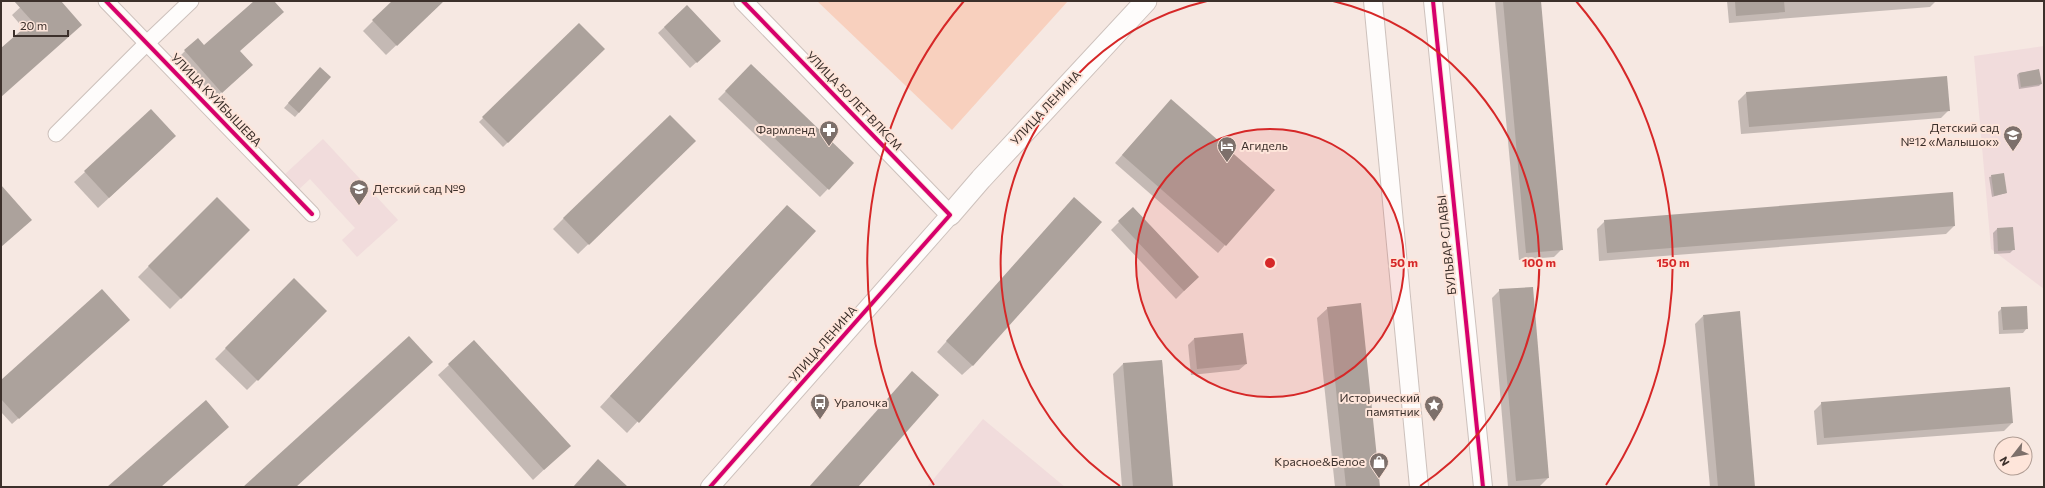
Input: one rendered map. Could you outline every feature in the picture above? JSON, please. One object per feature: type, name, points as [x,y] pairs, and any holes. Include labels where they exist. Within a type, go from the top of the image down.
[{"type":"main road","name":"УЛИЦА ЛЕНИНА","points":[[950,215],[981,179],[1146,1]]},
{"type":"street","name":"УЛИЦА КУЙБЫШЕВА","points":[[106,1],[312,214]]},
{"type":"street","points":[[56,134],[146,43],[192,1]]},
{"type":"street","name":"УЛИЦА 50 ЛЕТ ВЛКСМ","points":[[743,1],[950,215]]},
{"type":"street","points":[[1373,1],[1419,487]]},
{"type":"street","name":"БУЛЬВАР СЛАВЫ","points":[[1433,1],[1483,487]]},
{"type":"street","name":"УЛИЦА ЛЕНИНА","points":[[710,487],[950,215]]},
{"type":"shaded area","points":[[817,1],[1068,1],[952,130]]},
{"type":"shaded area","name":"Детский сад №12 «Малышок»","points":[[2044,46],[2044,289],[1991,249],[1974,56]]},
{"type":"shaded area","name":"Детский сад №9","points":[[323,139],[398,220],[357,257],[342,240],[355,228],[310,179],[297,191],[283,176]]},
{"type":"shaded area","points":[[983,419],[1065,487],[927,487]]},
{"type":"building","points":[[14,1],[61,1],[82,25],[1,97],[1,48],[32,21]]},
{"type":"building","points":[[254,1],[274,1],[284,12],[240,51],[253,65],[222,93],[184,50],[198,38],[204,45]]},
{"type":"building","points":[[392,1],[444,1],[397,46],[372,20]]},
{"type":"building","points":[[1503,1],[1541,1],[1563,250],[1526,253]]},
{"type":"building","points":[[1735,1],[1784,1],[1785,12],[1736,16]]},
{"type":"building","points":[[687,5],[721,41],[697,63],[664,27]]},
{"type":"building","points":[[579,23],[605,49],[508,143],[482,117]]},
{"type":"building","points":[[751,64],[854,163],[829,190],[725,91]]},
{"type":"building","points":[[320,67],[331,77],[299,113],[288,103]]},
{"type":"building","points":[[2039,69],[2042,84],[2021,87],[2019,73]]},
{"type":"building","points":[[1947,76],[1950,111],[1749,127],[1746,92]]},
{"type":"building","points":[[1171,99],[1275,190],[1226,246],[1122,155]]},
{"type":"building","points":[[151,109],[176,136],[109,198],[84,171]]},
{"type":"building","points":[[670,115],[696,141],[589,245],[563,218]]},
{"type":"building","points":[[2004,173],[2007,193],[1994,196],[1991,175]]},
{"type":"building","points":[[1,185],[32,220],[1,247]]},
{"type":"building","points":[[1953,192],[1955,226],[1607,253],[1604,220]]},
{"type":"building","points":[[217,197],[250,230],[181,299],[148,266]]},
{"type":"building","points":[[1074,197],[1102,222],[973,366],[946,341]]},
{"type":"building","points":[[787,205],[816,231],[639,423],[610,396]]},
{"type":"building","points":[[1133,207],[1199,277],[1184,291],[1118,221]]},
{"type":"building","points":[[2013,227],[2015,250],[1998,251],[1997,228]]},
{"type":"building","points":[[294,278],[327,311],[258,381],[225,348]]},
{"type":"building","points":[[1533,287],[1549,478],[1516,481],[1499,289]]},
{"type":"building","points":[[102,289],[130,320],[19,419],[1,399],[1,380]]},
{"type":"building","points":[[1361,303],[1380,487],[1346,487],[1327,307]]},
{"type":"building","points":[[2027,306],[2028,329],[2003,330],[2001,307]]},
{"type":"building","points":[[1740,311],[1755,487],[1718,487],[1703,315]]},
{"type":"building","points":[[1243,333],[1247,364],[1197,369],[1194,338]]},
{"type":"building","points":[[409,336],[433,362],[296,487],[243,487]]},
{"type":"building","points":[[474,340],[571,446],[544,470],[448,364]]},
{"type":"building","points":[[1162,360],[1173,487],[1133,487],[1123,363]]},
{"type":"building","points":[[912,371],[939,395],[858,487],[809,487]]},
{"type":"building","points":[[2010,387],[2013,423],[1824,438],[1821,402]]},
{"type":"building","points":[[206,400],[229,427],[161,487],[107,487]]},
{"type":"building","points":[[598,459],[628,487],[573,487]]},
{"type":"cycle path","points":[[106,1],[312,214]]},
{"type":"cycle path","points":[[710,487],[950,215],[743,1]]},
{"type":"cycle path","points":[[1433,1],[1483,487]]},
{"type":"place","name":"Фармленд","points":[[829,147]]},
{"type":"place","name":"Детский сад №12 «Малышок»","points":[[2013,152]]},
{"type":"place","name":"Агидель","points":[[1227,163]]},
{"type":"place","name":"Детский сад №9","points":[[359,206]]},
{"type":"place","name":"Уралочка","points":[[820,420]]},
{"type":"place","name":"Исторический памятник","points":[[1434,422]]},
{"type":"place","name":"Красное&Белое","points":[[1379,479]]}]
